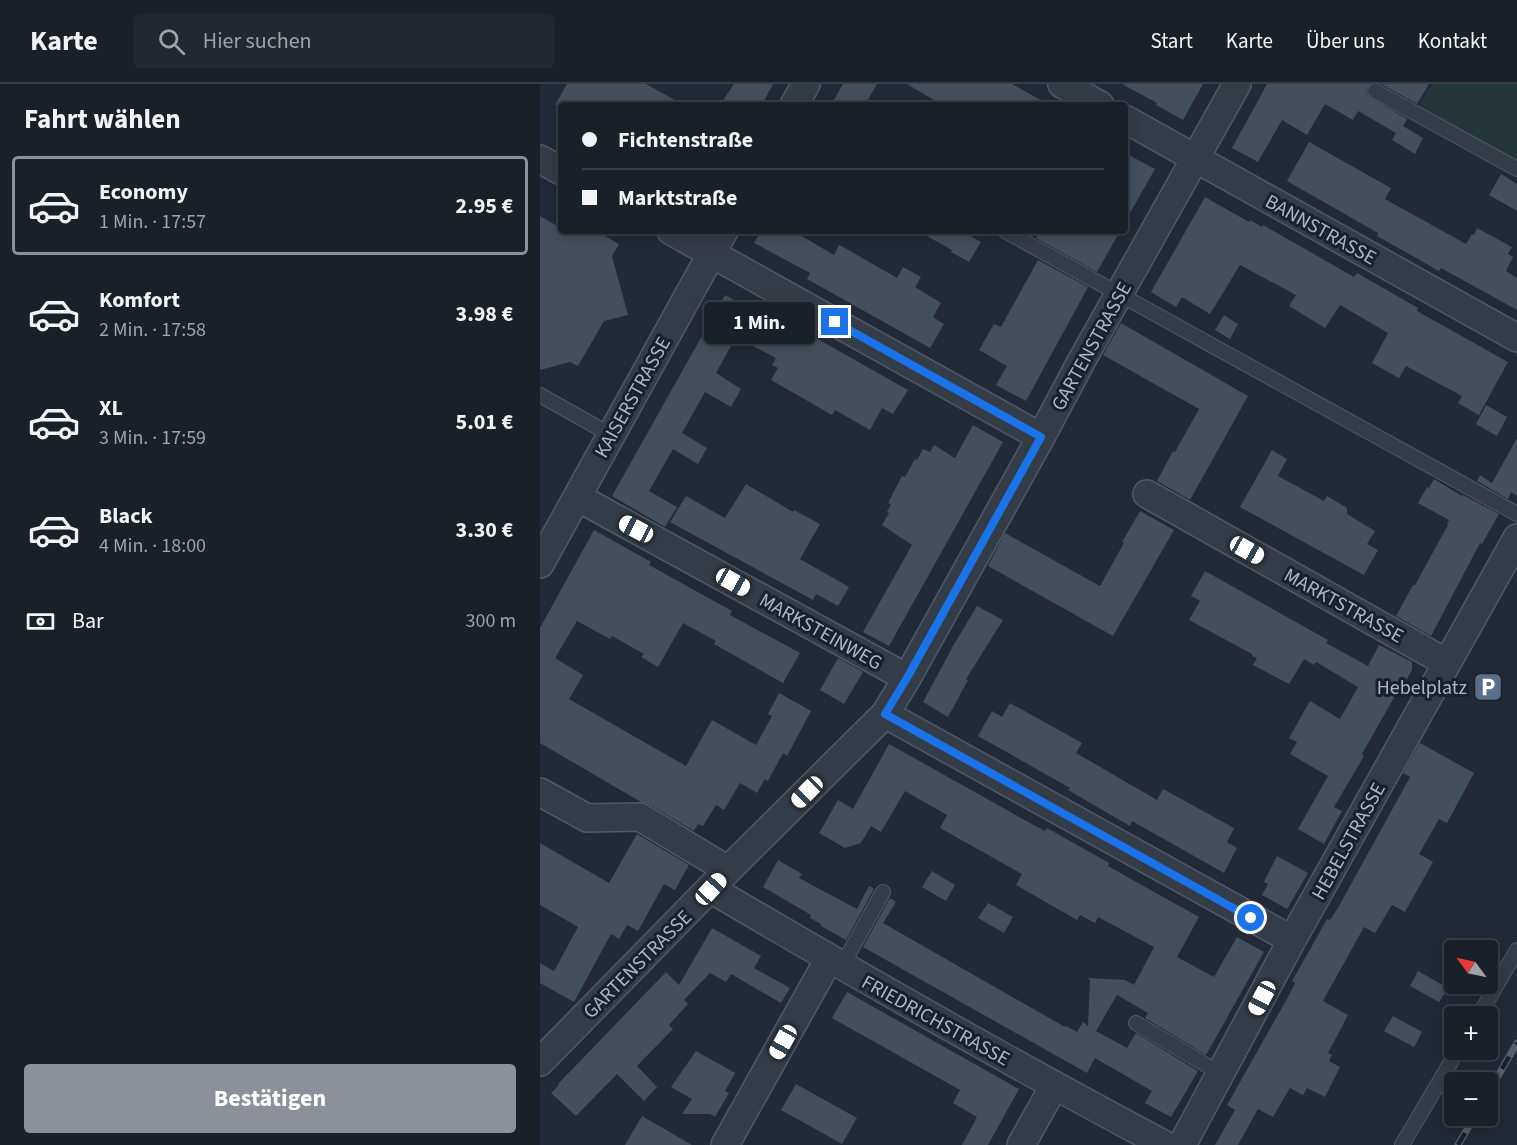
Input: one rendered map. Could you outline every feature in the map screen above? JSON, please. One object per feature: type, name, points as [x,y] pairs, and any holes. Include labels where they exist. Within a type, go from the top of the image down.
[{"type":"street","points":[[796,102],[806,84]]},
{"type":"street","points":[[1062,84],[1095,102]]},
{"type":"street","name":"GARTENSTRASSE","points":[[540,1062],[885,714],[1237,84]]},
{"type":"street","name":"BANNSTRASSE","points":[[1128,121],[1517,339]]},
{"type":"street","points":[[540,159],[558,169]]},
{"type":"street","points":[[684,234],[718,242],[1041,437]]},
{"type":"street","name":"KAISERSTRASSE","points":[[540,564],[718,242]]},
{"type":"street","name":"MARKTSTRASSE","points":[[1147,494],[1447,663]]},
{"type":"street","name":"MARKSTEINWEG","points":[[578,497],[907,678]]},
{"type":"street","name":"HEBELSTRASSE","points":[[1182,1145],[1292,940],[1517,538]]},
{"type":"street","points":[[885,714],[1292,940]]},
{"type":"street","name":"FRIEDRICHSTRASSE","points":[[540,792],[587,818],[640,817],[719,879],[836,963],[1054,1086],[1165,1145]]},
{"type":"street","points":[[725,1145],[836,963]]},
{"type":"street","points":[[1021,1145],[1054,1086]]},
{"type":"lane","points":[[1375,91],[1517,169]]},
{"type":"lane","points":[[1010,234],[1517,514]]},
{"type":"lane","points":[[540,395],[611,435]]},
{"type":"lane","points":[[836,963],[883,892]]},
{"type":"lane","points":[[1484,1006],[1517,950]]},
{"type":"lane","points":[[1136,1023],[1221,1074]]},
{"type":"lane","points":[[1402,1145],[1452,1060]]},
{"type":"green space","points":[[1432,84],[1517,84],[1517,162],[1418,108]]},
{"type":"building","points":[[567,84],[646,84],[679,102],[558,102],[558,105],[555,105]]},
{"type":"building","points":[[734,84],[773,84],[764,102],[722,102]]},
{"type":"building","points":[[843,84],[877,84],[867,102],[833,102]]},
{"type":"building","points":[[907,84],[1012,84],[1045,102],[937,102]]},
{"type":"building","points":[[1122,84],[1203,84],[1183,120]]},
{"type":"building","points":[[1267,84],[1370,84],[1366,91],[1368,96],[1407,119],[1403,126],[1423,138],[1415,154],[1392,140],[1396,133],[1358,111],[1353,120],[1325,104],[1307,135],[1282,120],[1258,162],[1232,148]]},
{"type":"building","points":[[1381,84],[1429,84],[1417,104]]},
{"type":"building","points":[[1309,142],[1391,188],[1385,199],[1466,244],[1477,228],[1512,247],[1508,254],[1513,257],[1506,271],[1517,278],[1517,310],[1441,268],[1439,271],[1287,181]]},
{"type":"building","points":[[1128,155],[1155,169],[1128,217]]},
{"type":"building","points":[[1501,174],[1517,184],[1517,211],[1489,195]]},
{"type":"building","points":[[1205,197],[1249,222],[1250,220],[1262,227],[1263,225],[1354,277],[1357,273],[1418,308],[1417,311],[1508,362],[1479,415],[1458,403],[1462,396],[1406,366],[1399,378],[1372,363],[1388,333],[1340,305],[1325,328],[1289,306],[1296,295],[1240,265],[1210,314],[1182,297],[1176,307],[1151,292]]},
{"type":"building","points":[[540,216],[558,226],[558,234],[601,234],[619,244],[612,256],[628,315],[604,321],[578,366],[570,362],[540,370]]},
{"type":"building","points":[[759,234],[798,234],[834,255],[839,245],[897,278],[903,267],[921,277],[915,287],[941,303],[933,317],[944,324],[930,348],[807,279],[810,273],[754,243]]},
{"type":"building","points":[[923,234],[967,234],[981,242],[969,262],[951,252],[952,250]]},
{"type":"building","points":[[1038,234],[1118,234],[1097,272],[1036,238]]},
{"type":"building","points":[[1038,260],[1088,287],[1026,401],[996,385],[1007,366],[979,350],[994,324],[1001,327]]},
{"type":"building","points":[[725,295],[780,326],[784,320],[908,390],[893,414],[882,408],[870,430],[835,410],[832,415],[771,380],[778,368],[772,365],[776,358],[736,337],[716,373],[741,389],[731,407],[705,392],[682,433],[707,448],[698,464],[673,449],[649,491],[677,507],[665,527],[612,496]]},
{"type":"building","points":[[1224,315],[1238,324],[1230,339],[1215,330]]},
{"type":"building","points":[[1121,323],[1248,396],[1190,500],[1157,481],[1199,409],[1103,355]]},
{"type":"building","points":[[1486,405],[1507,417],[1497,436],[1476,424]]},
{"type":"building","points":[[973,425],[1003,442],[889,646],[863,632],[912,545],[882,525],[889,513],[887,512],[891,504],[888,503],[902,476],[905,477],[923,449],[930,452],[934,445],[955,458]]},
{"type":"building","points":[[1517,438],[1517,496],[1511,492],[1508,499],[1477,481],[1480,475],[1492,483]]},
{"type":"building","points":[[1272,450],[1287,459],[1278,476],[1324,501],[1327,496],[1347,508],[1347,514],[1375,531],[1367,544],[1378,550],[1364,575],[1240,507]]},
{"type":"building","points":[[1434,479],[1499,514],[1482,544],[1480,543],[1431,636],[1396,616],[1448,525],[1449,520],[1418,503]]},
{"type":"building","points":[[746,484],[793,512],[794,510],[820,524],[800,559],[849,587],[838,606],[816,594],[813,600],[670,522],[686,496],[725,518]]},
{"type":"building","points":[[1140,511],[1174,530],[1113,636],[988,566],[1005,533],[1100,586]]},
{"type":"building","points":[[594,530],[651,562],[649,565],[732,611],[730,615],[800,653],[783,683],[714,644],[716,641],[683,623],[658,667],[641,657],[644,654],[612,636],[610,639],[577,621],[555,658],[583,675],[569,699],[686,766],[712,720],[756,745],[772,716],[768,714],[779,693],[811,711],[787,756],[783,753],[768,781],[765,779],[757,793],[740,783],[724,810],[716,805],[703,826],[698,824],[694,831],[540,743],[540,628]]},
{"type":"building","points":[[1205,571],[1328,640],[1326,643],[1368,666],[1379,645],[1412,662],[1412,670],[1396,694],[1334,807],[1342,811],[1324,844],[1298,829],[1328,776],[1290,754],[1297,742],[1289,738],[1310,701],[1340,719],[1358,687],[1316,662],[1314,665],[1304,659],[1289,684],[1253,665],[1257,658],[1252,654],[1189,620],[1200,601],[1191,596]]},
{"type":"building","points":[[977,606],[1003,620],[966,679],[968,680],[948,717],[923,702]]},
{"type":"building","points":[[838,658],[863,672],[844,704],[820,690]]},
{"type":"building","points":[[1010,703],[1082,743],[1076,753],[1157,800],[1163,789],[1234,828],[1227,842],[1237,848],[1224,873],[1132,821],[1130,826],[1068,790],[1070,788],[978,736],[992,711],[1002,717]]},
{"type":"building","points":[[1420,743],[1474,773],[1447,823],[1439,819],[1419,854],[1433,862],[1405,912],[1392,905],[1375,933],[1364,927],[1323,1001],[1348,1015],[1328,1053],[1332,1055],[1329,1061],[1340,1067],[1325,1097],[1307,1088],[1303,1095],[1290,1088],[1273,1117],[1258,1109],[1238,1145],[1215,1145],[1235,1110],[1227,1105],[1288,997],[1295,983],[1292,981],[1327,919],[1330,920],[1339,906],[1410,777],[1403,773]]},
{"type":"building","points":[[889,744],[1045,831],[1047,828],[1109,863],[1108,866],[1199,917],[1177,957],[1214,977],[1237,937],[1264,952],[1206,1055],[1145,1018],[1148,1013],[1117,995],[1096,1031],[1127,1048],[1136,1033],[1198,1071],[1171,1117],[1145,1103],[1152,1091],[1095,1058],[1087,1073],[863,947],[890,898],[896,902],[883,923],[1077,1032],[1083,1022],[1088,1026],[1090,980],[1088,978],[1125,980],[1134,985],[1154,947],[1098,917],[1095,923],[1080,915],[1077,920],[1016,885],[1022,874],[940,828],[947,815],[905,791],[881,832],[871,826],[861,843],[845,848],[819,833],[838,800],[853,809]]},
{"type":"building","points":[[637,834],[689,865],[675,890],[664,884],[638,931],[627,925],[619,939],[611,934],[574,1002],[540,983],[540,963],[554,971],[578,927],[540,905],[540,843],[609,883]]},
{"type":"building","points":[[1277,856],[1308,873],[1287,909],[1262,895],[1268,884],[1264,882]]},
{"type":"building","points":[[778,860],[802,874],[799,878],[857,909],[869,886],[874,889],[846,940],[821,926],[810,918],[811,915],[763,887]]},
{"type":"building","points":[[932,871],[955,885],[946,901],[922,887]]},
{"type":"building","points":[[988,903],[1013,917],[1004,933],[978,918]]},
{"type":"building","points":[[712,928],[761,956],[754,968],[790,988],[781,1003],[731,974],[726,982],[710,973],[684,1000],[688,1004],[669,1025],[673,1029],[637,1066],[657,1087],[644,1101],[617,1074],[576,1116],[551,1093],[666,972],[679,985]]},
{"type":"building","points":[[1418,971],[1444,986],[1444,994],[1439,1002],[1410,986]]},
{"type":"building","points":[[847,992],[1019,1089],[988,1145],[962,1145],[977,1117],[953,1103],[960,1090],[832,1018]]},
{"type":"building","points":[[1393,1016],[1422,1032],[1414,1047],[1384,1031]]},
{"type":"building","points":[[696,1051],[735,1073],[725,1091],[729,1093],[715,1117],[710,1114],[682,1114],[692,1099],[671,1087]]},
{"type":"building","points":[[796,1084],[857,1118],[842,1144],[781,1110]]},
{"type":"building","points":[[642,1116],[692,1145],[625,1145]]},
{"type":"railway","points":[[1498,1076],[1517,1043]]},
{"type":"railway","points":[[1458,1145],[1469,1126]]},
{"type":"place","name":"Hebelplatz","points":[[1488,687]]},
{"type":"route","points":[[835,322],[1041,437],[885,714],[1251,918]]}]
